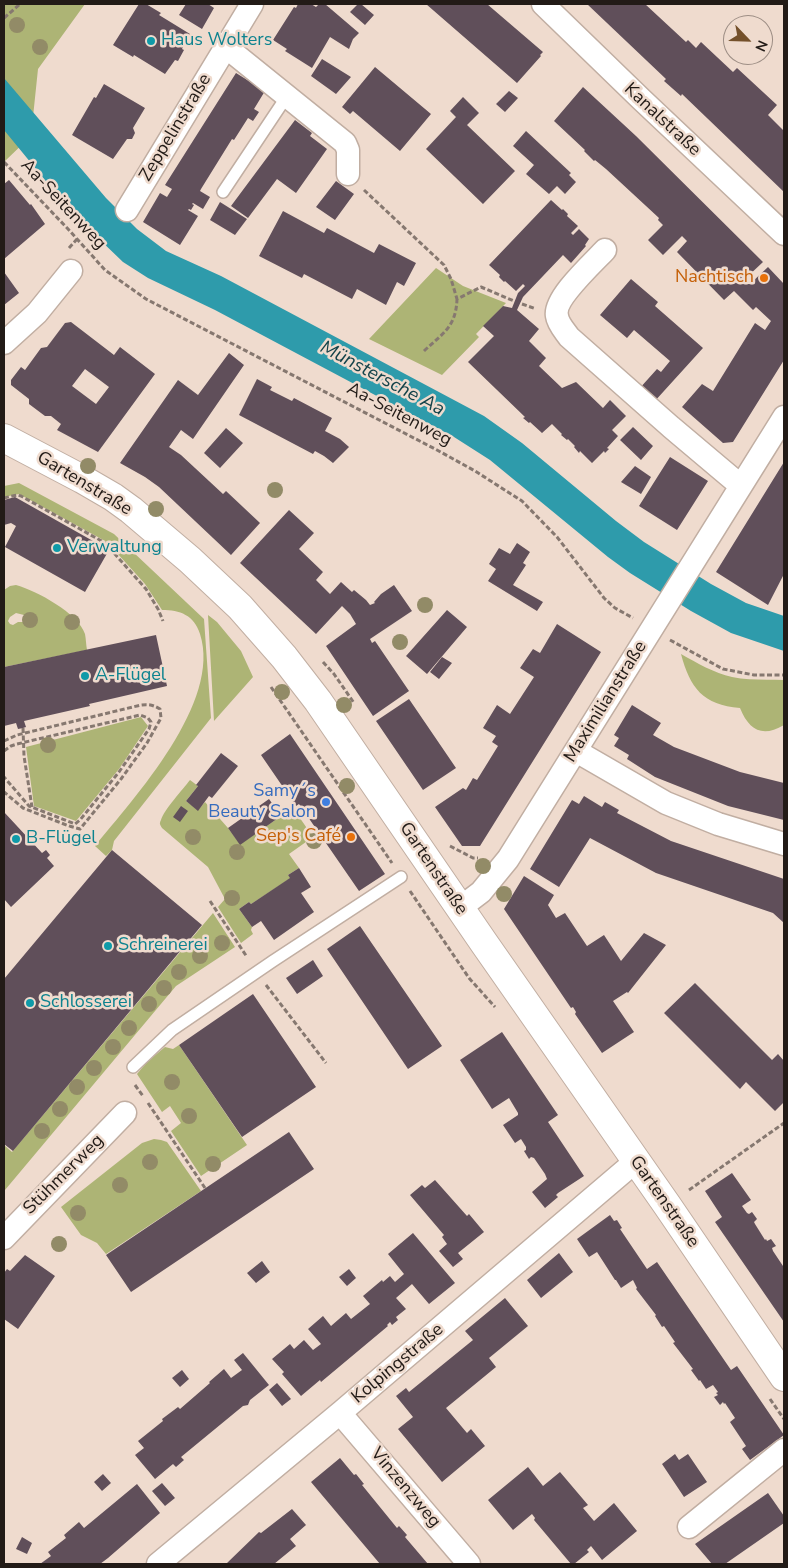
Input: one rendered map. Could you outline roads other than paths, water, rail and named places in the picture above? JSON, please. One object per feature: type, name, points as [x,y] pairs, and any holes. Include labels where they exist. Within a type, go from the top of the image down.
[{"type":"street","name":"Zeppelinstraße","points":[[127,210],[252,4]]},
{"type":"street","name":"Kanalstraße","points":[[542,4],[784,234]]},
{"type":"street","points":[[226,46],[345,143],[348,150],[348,174]]},
{"type":"street","points":[[605,250],[566,293],[559,304],[556,315],[561,326],[569,337],[741,486]]},
{"type":"street","points":[[4,343],[37,313],[71,271]]},
{"type":"street","name":"Maximilianstraße","points":[[460,908],[481,892],[508,858],[784,417]]},
{"type":"street","name":"Gartenstraße","points":[[4,438],[82,479],[113,498],[158,532],[240,607],[301,677],[667,1205],[774,1385]]},
{"type":"street","points":[[576,751],[666,803],[718,824],[784,844]]},
{"type":"street","name":"Stühmerweg","points":[[4,1238],[125,1113]]},
{"type":"street","name":"Kolpingstraße","points":[[158,1564],[340,1413],[636,1161]]},
{"type":"street","name":"Vinzenzweg","points":[[340,1413],[469,1564]]},
{"type":"street","points":[[689,1527],[784,1450]]},
{"type":"lane","points":[[222,192],[287,96]]},
{"type":"lane","points":[[133,1067],[172,1030],[401,877]]},
{"type":"water","name":"Münstersche Aa","points":[[4,78],[106,198],[137,229],[166,251],[221,276],[484,416],[522,443],[644,542],[711,584],[746,603],[784,616],[784,651],[731,633],[691,611],[630,573],[490,460],[454,437],[215,310],[148,278],[123,262],[72,213],[4,130]]},
{"type":"place","name":"Haus Wolters","points":[[151,41]]},
{"type":"place","name":"Nachtisch","points":[[764,278]]},
{"type":"place","name":"Verwaltung","points":[[57,548]]},
{"type":"place","name":"A-Flügel","points":[[85,676]]},
{"type":"place","name":"Samy´s Beauty Salon","points":[[326,802]]},
{"type":"place","name":"Sep's Café","points":[[351,837]]},
{"type":"place","name":"B-Flügel","points":[[16,839]]},
{"type":"place","name":"Schreinerei","points":[[108,946]]},
{"type":"place","name":"Schlosserei","points":[[30,1003]]}]
